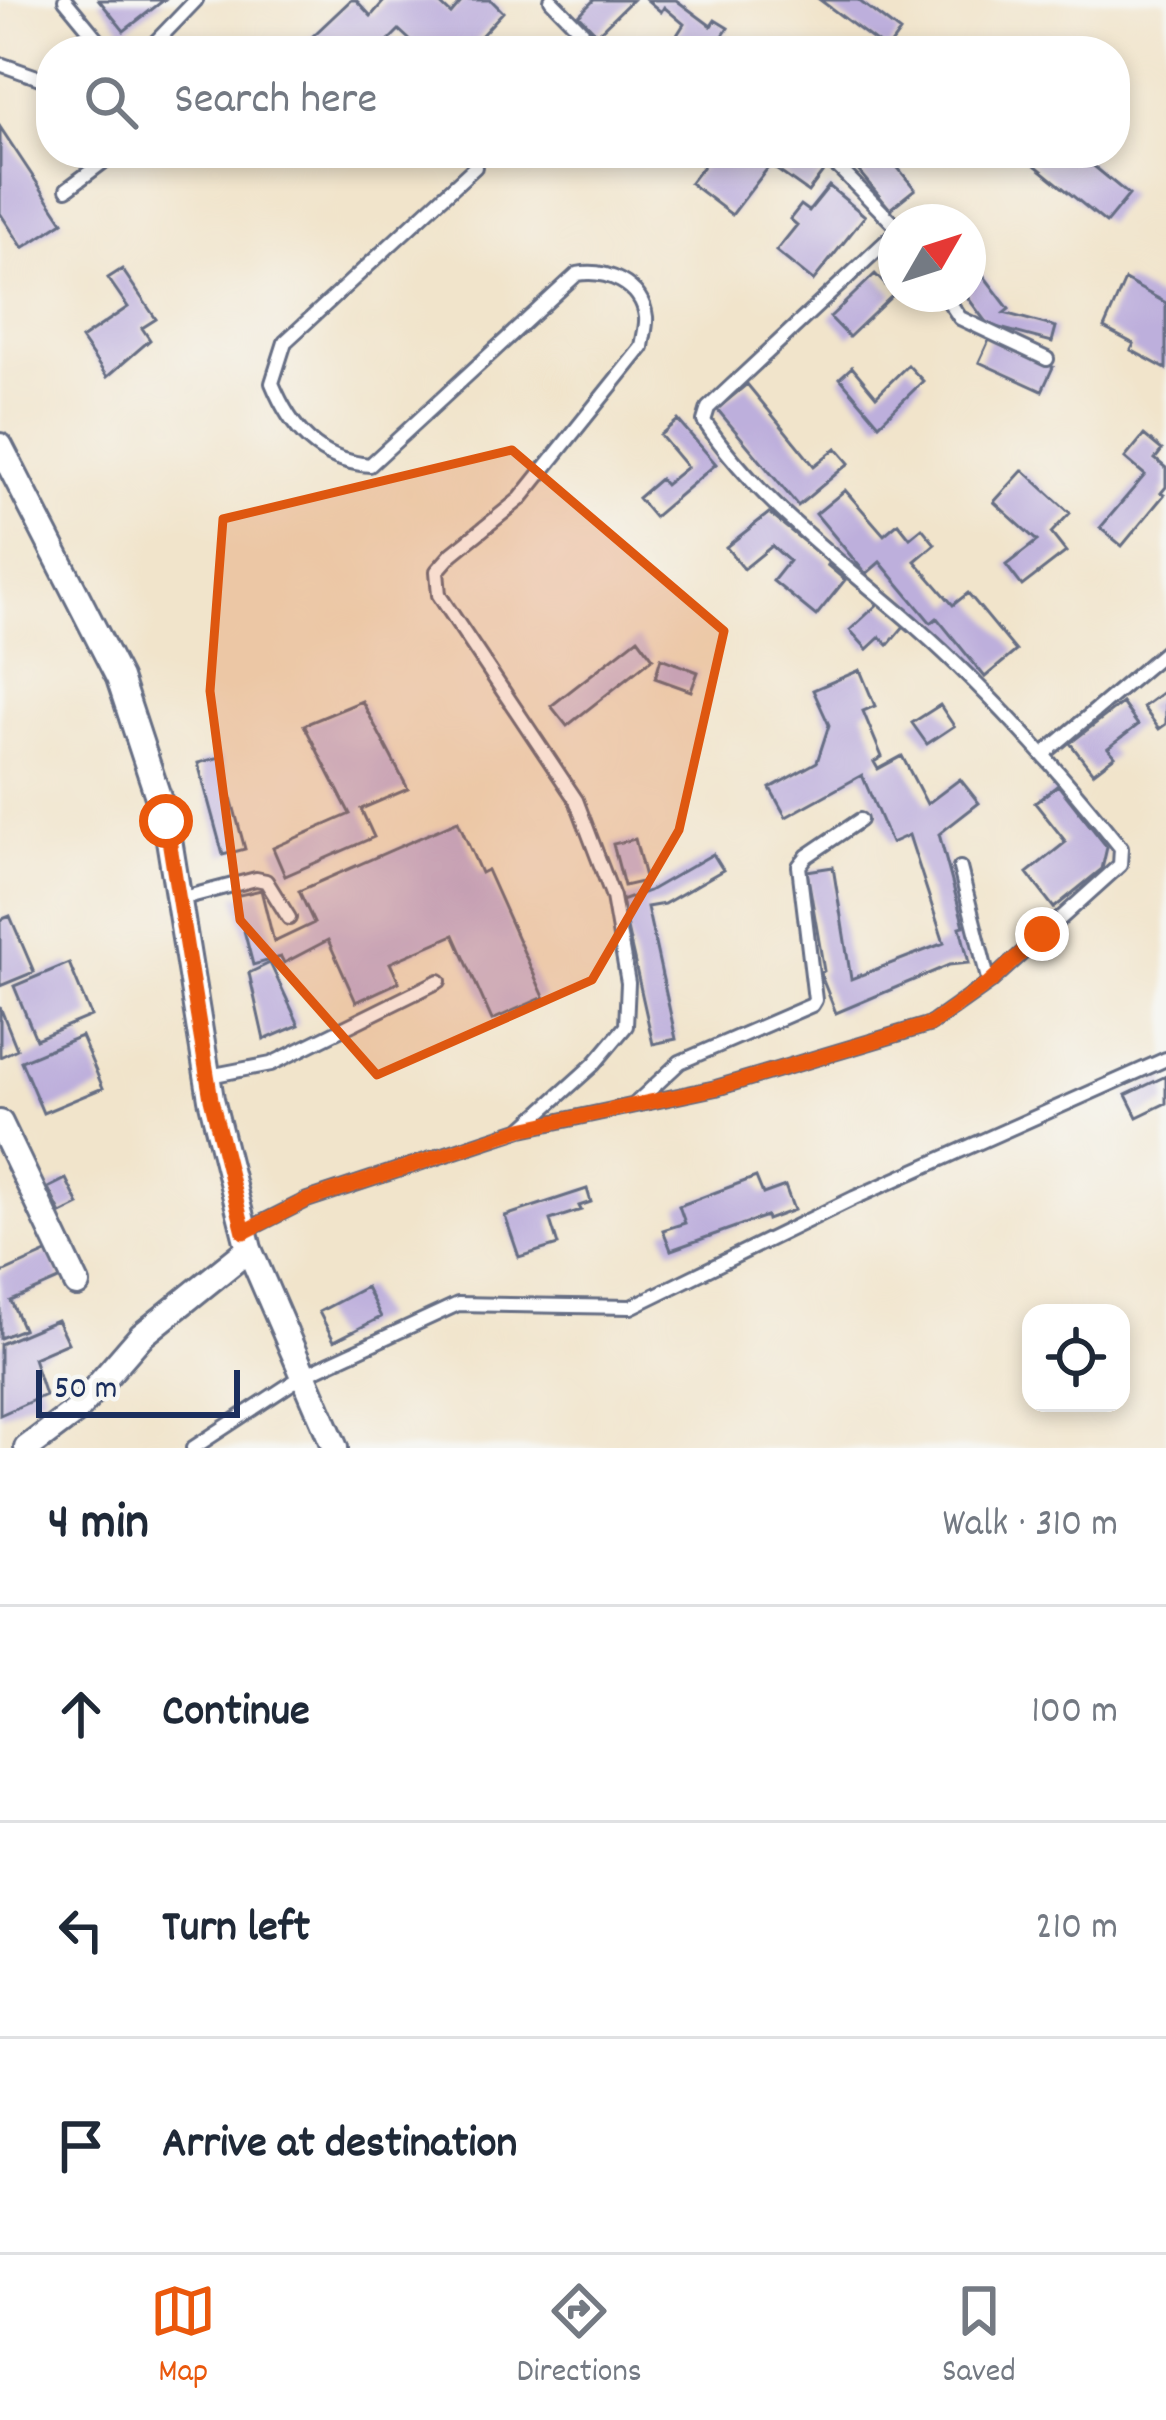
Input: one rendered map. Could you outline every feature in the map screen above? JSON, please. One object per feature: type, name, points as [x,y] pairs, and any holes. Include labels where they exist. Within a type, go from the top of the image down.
[{"type":"street","points":[[0,446],[119,678],[166,821],[207,1077],[246,1240],[335,1448]]},
{"type":"street","points":[[0,1124],[77,1284]]},
{"type":"street","points":[[26,1448],[75,1412],[141,1336],[246,1240]]},
{"type":"lane","points":[[65,0],[94,36]]},
{"type":"lane","points":[[161,36],[196,0]]},
{"type":"lane","points":[[551,0],[586,36]]},
{"type":"lane","points":[[0,64],[36,77]]},
{"type":"lane","points":[[67,189],[95,168]]},
{"type":"lane","points":[[474,168],[284,342],[272,383],[287,418],[317,446],[347,463],[370,465],[577,274],[594,271],[613,276],[629,287],[646,317],[642,347],[520,499],[437,571],[439,595],[576,800],[613,897],[628,982],[626,1026],[594,1064],[522,1129]]},
{"type":"lane","points":[[839,168],[878,210]]},
{"type":"lane","points":[[246,1240],[307,1200],[522,1129],[716,1088],[931,1024],[989,983],[1120,865],[1121,848],[1045,753],[918,628],[793,524],[704,421],[708,408],[878,246]]},
{"type":"lane","points":[[955,312],[959,318],[1047,358]]},
{"type":"lane","points":[[1045,753],[1166,651]]},
{"type":"lane","points":[[633,1106],[680,1062],[812,1005],[815,996],[799,866],[860,820]]},
{"type":"lane","points":[[959,868],[989,983]]},
{"type":"lane","points":[[179,899],[266,880],[289,918]]},
{"type":"lane","points":[[207,1077],[271,1064],[439,981]]},
{"type":"lane","points":[[193,1448],[304,1375],[458,1304],[631,1306],[854,1198],[1166,1059]]},
{"type":"highlighted area","points":[[512,450],[724,631],[679,830],[592,980],[377,1075],[240,920],[210,691],[223,519]]},
{"type":"building","points":[[99,0],[164,0],[124,31]]},
{"type":"building","points":[[351,0],[371,16],[385,0],[436,0],[451,14],[463,0],[491,0],[503,12],[481,36],[406,36],[399,30],[393,36],[313,36]]},
{"type":"building","points":[[594,0],[632,0],[597,34],[579,15]]},
{"type":"building","points":[[647,0],[676,0],[711,26],[715,20],[728,28],[723,36],[676,36],[684,24],[664,7],[661,12]]},
{"type":"building","points":[[820,0],[858,0],[900,32],[897,36],[868,36]]},
{"type":"building","points":[[0,127],[63,222],[23,248],[0,213]]},
{"type":"building","points":[[702,168],[768,168],[732,215],[690,183]]},
{"type":"building","points":[[774,168],[818,168],[823,172],[808,192]]},
{"type":"building","points":[[856,168],[898,168],[915,189],[896,204],[886,204]]},
{"type":"building","points":[[1038,168],[1096,168],[1129,195],[1106,223]]},
{"type":"building","points":[[829,186],[865,216],[813,281],[776,251],[797,225],[790,219],[801,205],[809,211]]},
{"type":"building","points":[[122,269],[156,319],[142,328],[150,340],[107,377],[81,339],[128,307],[108,278]]},
{"type":"building","points":[[875,274],[878,277],[878,309],[849,337],[830,317]]},
{"type":"building","points":[[986,279],[1009,309],[1004,313],[1056,327],[1052,342],[988,325],[978,312],[986,312]]},
{"type":"building","points":[[1125,280],[1166,303],[1166,369],[1104,328]]},
{"type":"building","points":[[990,338],[1053,367],[1042,391],[979,362]]},
{"type":"building","points":[[908,365],[923,381],[879,424],[840,378],[852,367],[876,396]]},
{"type":"building","points":[[747,384],[814,466],[836,448],[849,463],[798,506],[717,409]]},
{"type":"building","points":[[678,420],[716,464],[654,517],[638,498],[660,479],[665,485],[687,467],[660,435]]},
{"type":"building","points":[[1144,435],[1162,450],[1155,459],[1166,468],[1166,487],[1122,546],[1100,528],[1145,475],[1125,458]]},
{"type":"building","points":[[1023,470],[1070,513],[1051,533],[1066,552],[1022,586],[1006,565],[1037,541],[994,502]]},
{"type":"building","points":[[845,490],[884,535],[898,523],[910,538],[922,528],[935,544],[915,561],[953,605],[968,593],[1016,651],[985,677],[937,618],[931,623],[880,562],[866,574],[816,514]]},
{"type":"building","points":[[769,513],[845,580],[816,616],[773,581],[789,561],[772,546],[744,569],[726,547]]},
{"type":"building","points":[[879,603],[905,625],[888,645],[880,637],[867,649],[850,630]]},
{"type":"building","points":[[638,638],[653,658],[567,726],[551,706]]},
{"type":"building","points":[[661,658],[698,672],[691,691],[655,678]]},
{"type":"building","points":[[860,670],[875,706],[863,711],[882,757],[874,762],[878,769],[902,756],[927,804],[960,779],[979,803],[939,834],[969,963],[949,965],[836,1013],[820,973],[824,971],[807,871],[833,867],[851,979],[944,943],[909,835],[891,843],[862,775],[786,817],[770,788],[817,762],[829,725],[813,690]]},
{"type":"building","points":[[1166,690],[1166,724],[1159,729],[1143,707]]},
{"type":"building","points":[[362,701],[408,789],[361,809],[374,837],[285,876],[273,848],[350,814],[304,725]]},
{"type":"building","points":[[1122,703],[1138,725],[1108,748],[1115,756],[1093,773],[1070,743]]},
{"type":"building","points":[[940,705],[954,726],[927,744],[912,723]]},
{"type":"building","points":[[220,757],[245,849],[223,855],[198,763]]},
{"type":"building","points":[[1058,785],[1107,847],[1102,869],[1054,908],[1027,873],[1066,842],[1035,803]]},
{"type":"building","points":[[458,821],[481,873],[487,870],[544,997],[492,1020],[454,935],[390,963],[399,982],[356,1002],[328,940],[284,963],[281,957],[253,965],[235,896],[261,890],[274,942],[314,923],[299,891]]},
{"type":"building","points":[[635,839],[646,881],[624,886],[613,844]]},
{"type":"building","points":[[713,854],[723,870],[664,904],[647,907],[676,1039],[653,1044],[621,901],[649,891]]},
{"type":"building","points":[[10,916],[34,972],[0,986],[0,920]]},
{"type":"building","points":[[69,963],[91,1016],[36,1039],[14,986]]},
{"type":"building","points":[[270,963],[299,1025],[264,1040],[249,973]]},
{"type":"building","points":[[0,1007],[17,1049],[0,1057]]},
{"type":"building","points":[[81,1036],[103,1088],[43,1113],[21,1061]]},
{"type":"building","points":[[1166,1076],[1166,1103],[1137,1117],[1126,1095]]},
{"type":"building","points":[[756,1177],[763,1194],[785,1186],[794,1210],[671,1250],[663,1230],[685,1223],[679,1206]]},
{"type":"building","points":[[66,1179],[79,1205],[61,1214],[48,1188]]},
{"type":"building","points":[[587,1189],[591,1202],[550,1220],[558,1245],[519,1257],[505,1216]]},
{"type":"building","points":[[49,1252],[61,1279],[11,1301],[23,1329],[0,1338],[0,1274]]},
{"type":"building","points":[[366,1287],[381,1317],[334,1341],[319,1312]]},
{"type":"building","points":[[57,1320],[68,1343],[33,1358],[45,1395],[0,1415],[0,1344]]},
{"type":"route","points":[[166,821],[211,1099],[244,1232],[307,1200],[522,1129],[716,1088],[931,1024],[989,983],[1042,934]]}]
